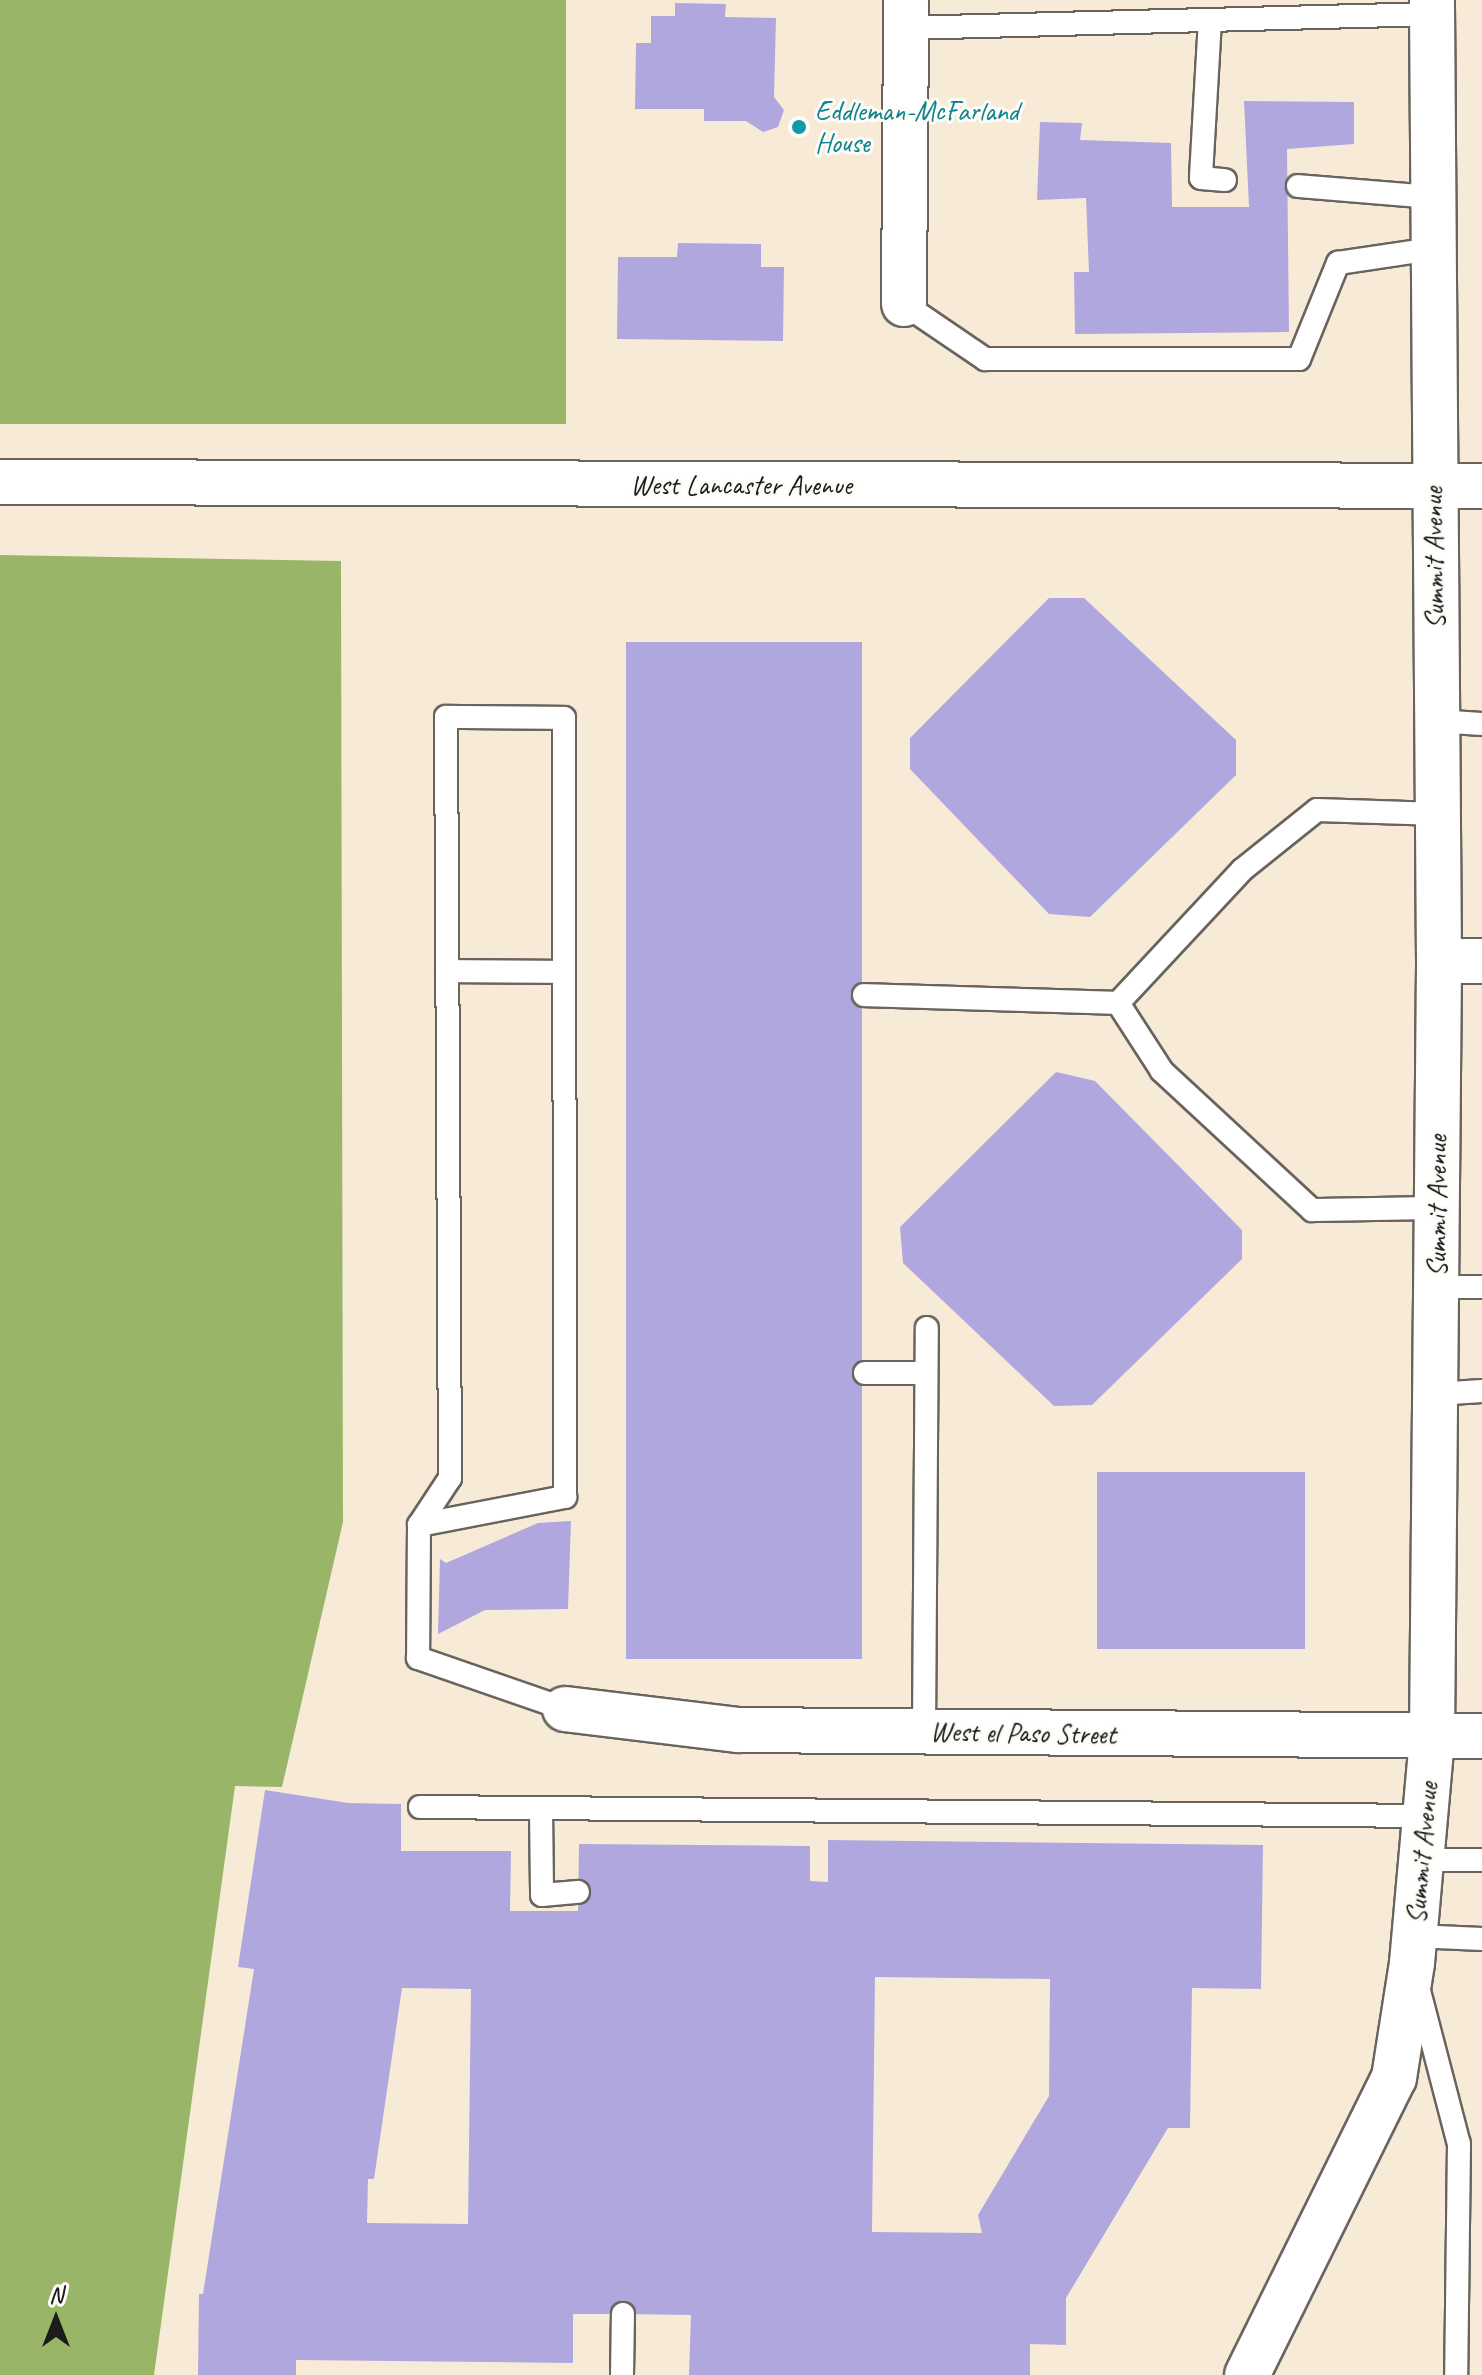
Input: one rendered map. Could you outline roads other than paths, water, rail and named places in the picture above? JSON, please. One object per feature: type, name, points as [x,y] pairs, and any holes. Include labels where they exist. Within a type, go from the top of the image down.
[{"type":"main road","name":"Summit Avenue","points":[[1247,2375],[1394,2078],[1413,1950],[1432,1737],[1439,961],[1433,488],[1432,7]]},
{"type":"main road","points":[[904,304],[906,14]]},
{"type":"main road","name":"West Lancaster Avenue","points":[[0,482],[1482,486]]},
{"type":"main road","points":[[1439,961],[1482,961]]},
{"type":"main road","name":"West el Paso Street","points":[[565,1709],[738,1730],[1482,1736]]},
{"type":"lane","points":[[906,14],[1210,20],[1432,7]]},
{"type":"lane","points":[[1210,20],[1201,178],[1225,180]]},
{"type":"lane","points":[[1298,186],[1433,197]]},
{"type":"lane","points":[[904,304],[985,359],[1299,359],[1338,263],[1433,249]]},
{"type":"lane","points":[[419,1525],[565,1497],[564,718],[446,717],[450,1478],[419,1525],[418,1658],[565,1709]]},
{"type":"lane","points":[[1436,721],[1482,724]]},
{"type":"lane","points":[[864,995],[1118,1003],[1242,870],[1317,810],[1438,814]]},
{"type":"lane","points":[[447,971],[564,972]]},
{"type":"lane","points":[[1118,1003],[1162,1071],[1312,1210],[1437,1208]]},
{"type":"lane","points":[[1436,1287],[1482,1287]]},
{"type":"lane","points":[[924,1732],[927,1328]]},
{"type":"lane","points":[[865,1373],[926,1373]]},
{"type":"lane","points":[[1435,1394],[1482,1391]]},
{"type":"lane","points":[[420,1807],[1425,1816]]},
{"type":"lane","points":[[541,1809],[542,1895],[578,1892]]},
{"type":"lane","points":[[1421,1860],[1482,1860]]},
{"type":"lane","points":[[1456,2375],[1459,2144],[1413,1950],[1482,1939]]},
{"type":"lane","points":[[622,2375],[623,2314]]},
{"type":"place","name":"Eddleman-McFarland House","points":[[799,127]]}]
